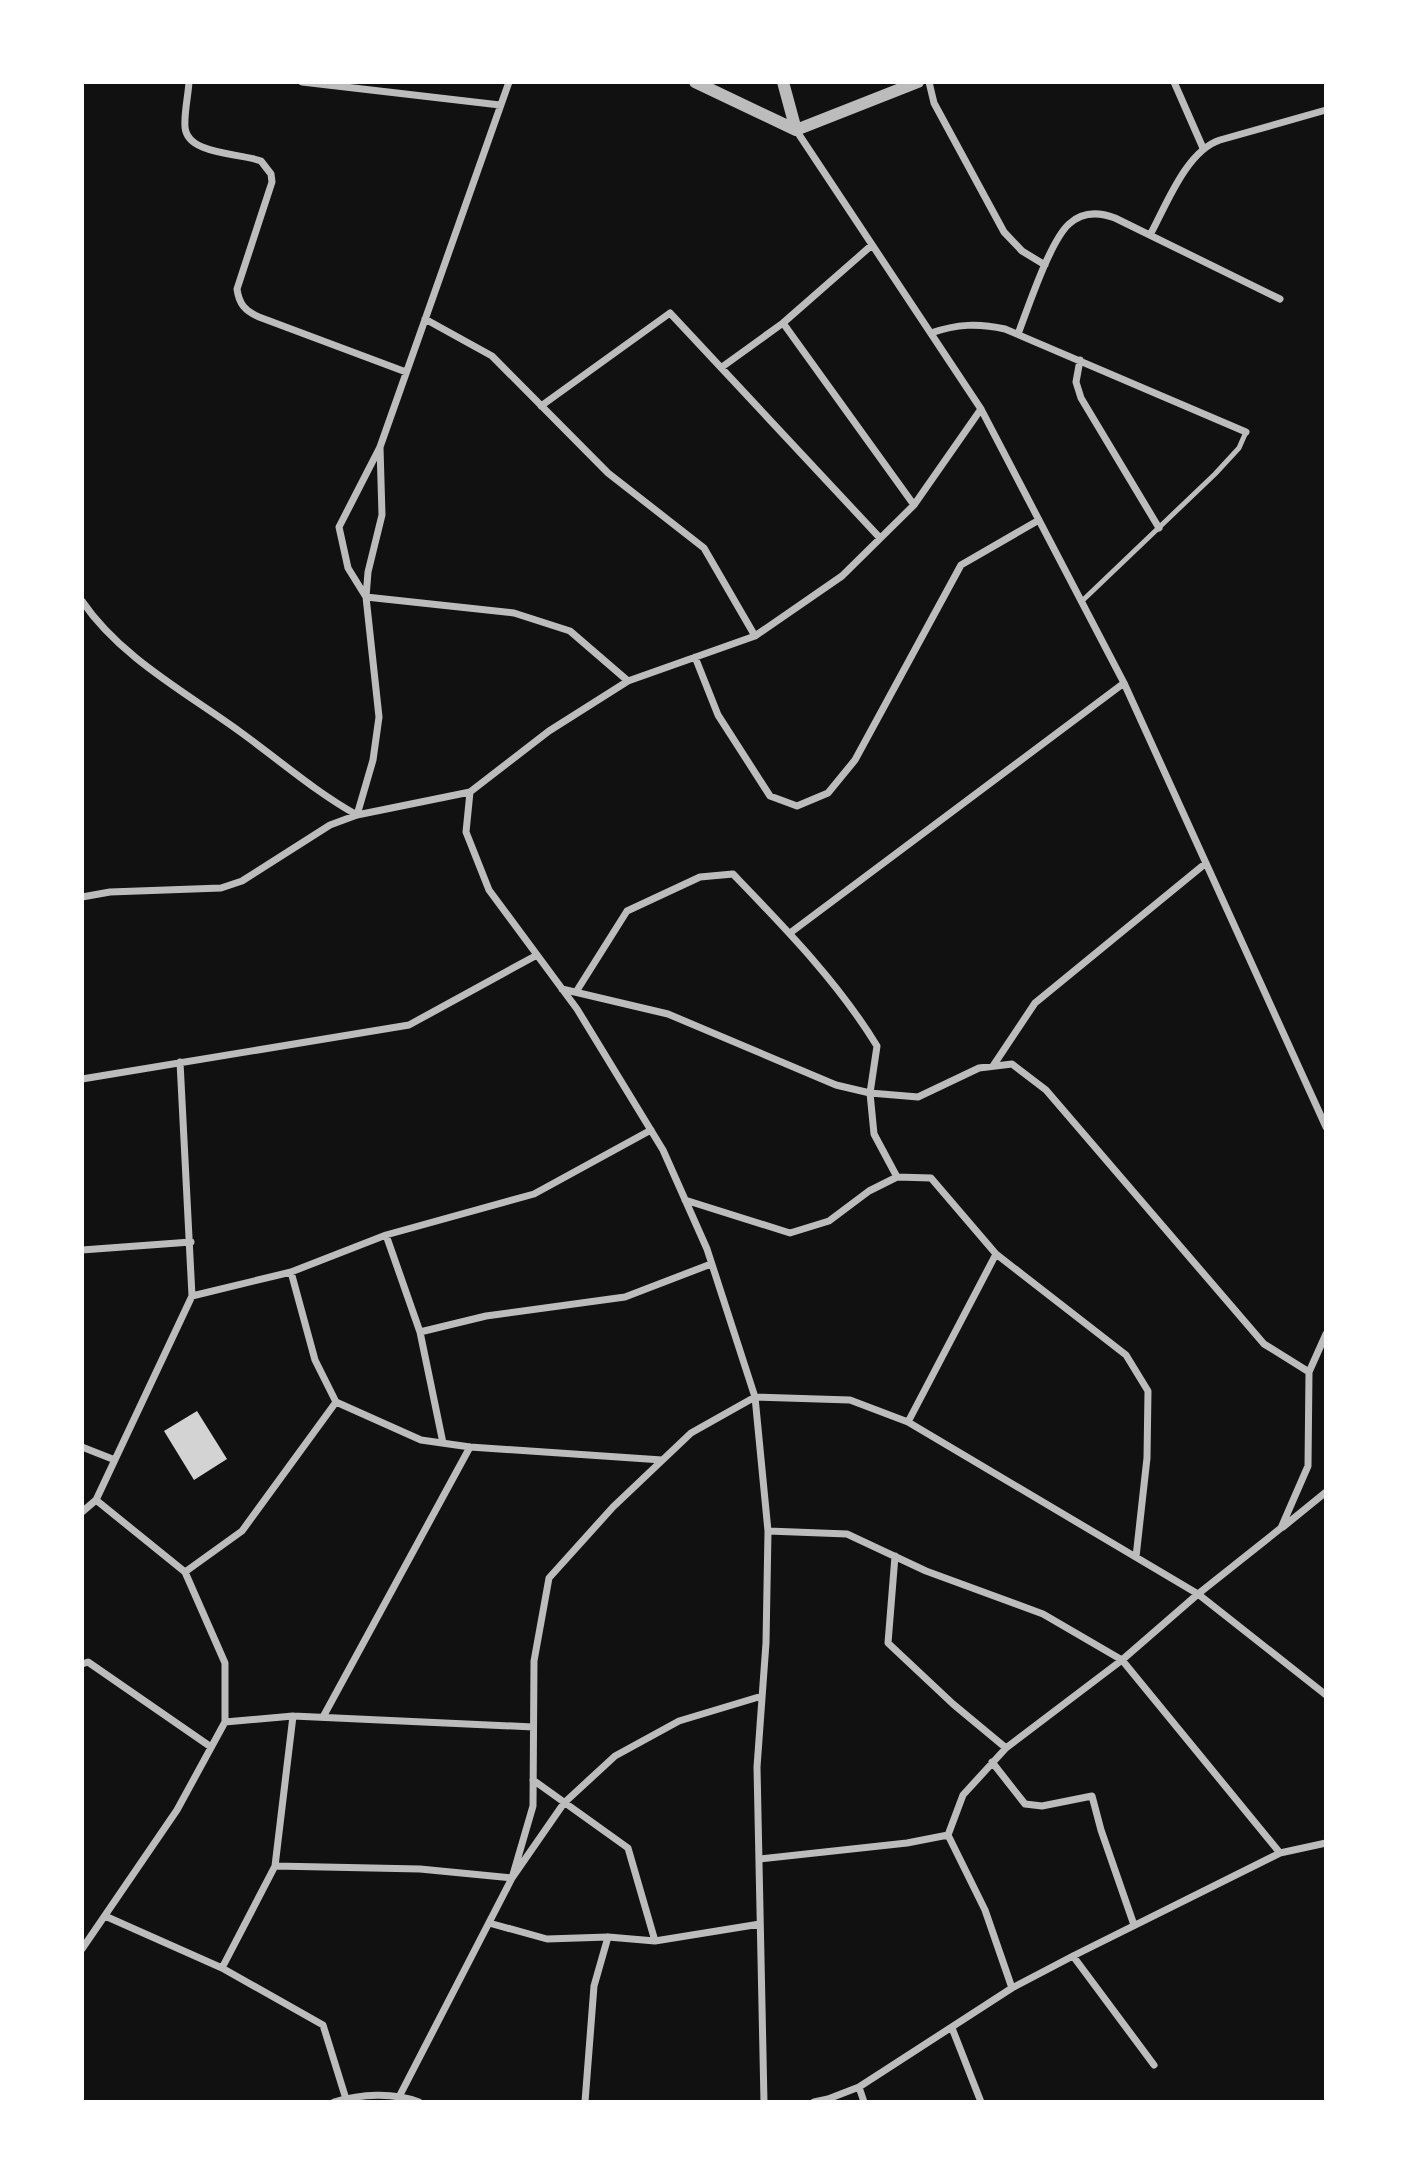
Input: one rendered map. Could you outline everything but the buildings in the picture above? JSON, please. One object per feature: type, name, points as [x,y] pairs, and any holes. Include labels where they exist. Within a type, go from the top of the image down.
[{"type":"street","points":[[189,82],[185,128],[191,141],[202,148],[261,161],[271,174],[269,191],[237,289],[242,306],[248,313],[406,372]]},
{"type":"street","points":[[302,82],[500,105]]},
{"type":"street","points":[[366,597],[348,569],[339,527],[380,447],[509,82]]},
{"type":"street","points":[[695,82],[796,130],[918,82]]},
{"type":"street","points":[[783,82],[796,130],[981,409],[1124,683],[1326,1127]]},
{"type":"street","points":[[929,82],[933,103],[1004,232],[1022,251],[1045,265]]},
{"type":"street","points":[[1174,82],[1203,148]]},
{"type":"street","points":[[1150,235],[1185,170],[1203,148],[1220,140],[1326,110]]},
{"type":"street","points":[[1018,334],[1045,265],[1064,229],[1076,218],[1084,215],[1105,215],[1280,299]]},
{"type":"street","points":[[722,367],[783,323],[872,245]]},
{"type":"street","points":[[541,406],[670,313],[880,538]]},
{"type":"street","points":[[425,319],[492,356],[608,473],[704,548],[755,636]]},
{"type":"street","points":[[783,323],[914,505]]},
{"type":"street","points":[[931,334],[952,326],[979,324],[1018,334],[1246,432]]},
{"type":"street","points":[[1080,360],[1076,382],[1081,398],[1159,528]]},
{"type":"street","points":[[82,897],[110,892],[221,888],[242,881],[319,832],[357,815],[470,792],[549,731],[628,681],[755,636],[842,576],[914,505],[981,409]]},
{"type":"street","points":[[357,815],[373,760],[379,717],[366,597],[368,572],[382,515],[380,447]]},
{"type":"street","points":[[695,657],[719,715],[770,796],[797,806],[828,793],[855,760],[961,565],[1038,520]]},
{"type":"street","points":[[366,597],[514,613],[570,631],[628,681]]},
{"type":"street","points":[[82,601],[94,619],[153,670],[241,732],[325,797],[357,815]]},
{"type":"street","points":[[790,933],[1124,683]]},
{"type":"street","points":[[470,792],[466,832],[489,891],[577,1009],[663,1150],[708,1250],[755,1396],[768,1531],[766,1643],[757,1767],[764,2102]]},
{"type":"street","points":[[993,1066],[1035,1003],[1206,863]]},
{"type":"street","points":[[576,992],[627,911],[700,877],[733,874],[790,933],[855,1009],[877,1046],[870,1093],[874,1134],[897,1177]]},
{"type":"street","points":[[82,1079],[409,1025],[537,955]]},
{"type":"street","points":[[562,988],[668,1014],[836,1085],[870,1093],[918,1097],[979,1068],[1012,1064],[1046,1090],[1264,1344],[1308,1372]]},
{"type":"street","points":[[82,1512],[96,1500],[192,1296],[180,1062]]},
{"type":"street","points":[[192,1296],[291,1272],[386,1235],[534,1194],[651,1129]]},
{"type":"street","points":[[685,1200],[790,1233],[828,1221],[869,1191],[897,1177],[931,1178],[996,1254],[1126,1355],[1148,1391],[1147,1458],[1136,1557]]},
{"type":"street","points":[[386,1235],[420,1332],[443,1443]]},
{"type":"street","points":[[82,1250],[191,1242]]},
{"type":"street","points":[[908,1422],[996,1254]]},
{"type":"street","points":[[420,1332],[486,1316],[625,1297],[711,1264]]},
{"type":"street","points":[[291,1272],[315,1360],[336,1402],[421,1440],[470,1447],[662,1460]]},
{"type":"street","points":[[1281,1528],[1308,1466],[1308,1372],[1326,1334]]},
{"type":"street","points":[[512,1878],[533,1806],[534,1661],[549,1578],[613,1507],[691,1433],[755,1396],[850,1400],[908,1422],[1198,1594],[1326,1695]]},
{"type":"street","points":[[185,1572],[242,1531],[336,1402]]},
{"type":"street","points":[[82,1447],[115,1460]]},
{"type":"street","points":[[323,1717],[470,1447]]},
{"type":"street","points":[[1012,1988],[985,1910],[948,1836],[962,1795],[1006,1748],[1122,1660],[1198,1594],[1326,1492]]},
{"type":"street","points":[[82,1949],[177,1810],[225,1722],[225,1663],[185,1572],[96,1500]]},
{"type":"street","points":[[768,1531],[847,1534],[926,1571],[1043,1614],[1122,1660],[1280,1853]]},
{"type":"street","points":[[895,1556],[888,1643],[953,1704],[1006,1748]]},
{"type":"street","points":[[82,1664],[88,1662],[211,1747]]},
{"type":"street","points":[[400,2095],[512,1878],[564,1803],[615,1756],[679,1721],[762,1696]]},
{"type":"street","points":[[225,1722],[293,1716],[533,1727]]},
{"type":"street","points":[[222,1968],[275,1866],[293,1716]]},
{"type":"street","points":[[992,1762],[1025,1804],[1042,1807],[1092,1796],[1134,1925]]},
{"type":"street","points":[[533,1780],[628,1848],[655,1941]]},
{"type":"street","points":[[760,1859],[948,1836]]},
{"type":"street","points":[[814,2102],[859,2087],[1012,1988],[1134,1925],[1280,1853],[1326,1843]]},
{"type":"street","points":[[275,1866],[420,1869],[512,1878]]},
{"type":"street","points":[[105,1916],[222,1968],[323,2025],[346,2099]]},
{"type":"street","points":[[489,1923],[547,1939],[608,1937],[655,1941],[760,1924]]},
{"type":"street","points":[[585,2102],[594,1986],[608,1937]]},
{"type":"street","points":[[1073,1956],[1154,2065]]},
{"type":"street","points":[[952,2028],[981,2102]]},
{"type":"street","points":[[859,2087],[864,2102]]},
{"type":"street","points":[[334,2102],[400,2095],[419,2102]]},
{"type":"lane","points":[[1081,602],[1215,474],[1238,448],[1246,432]]}]
